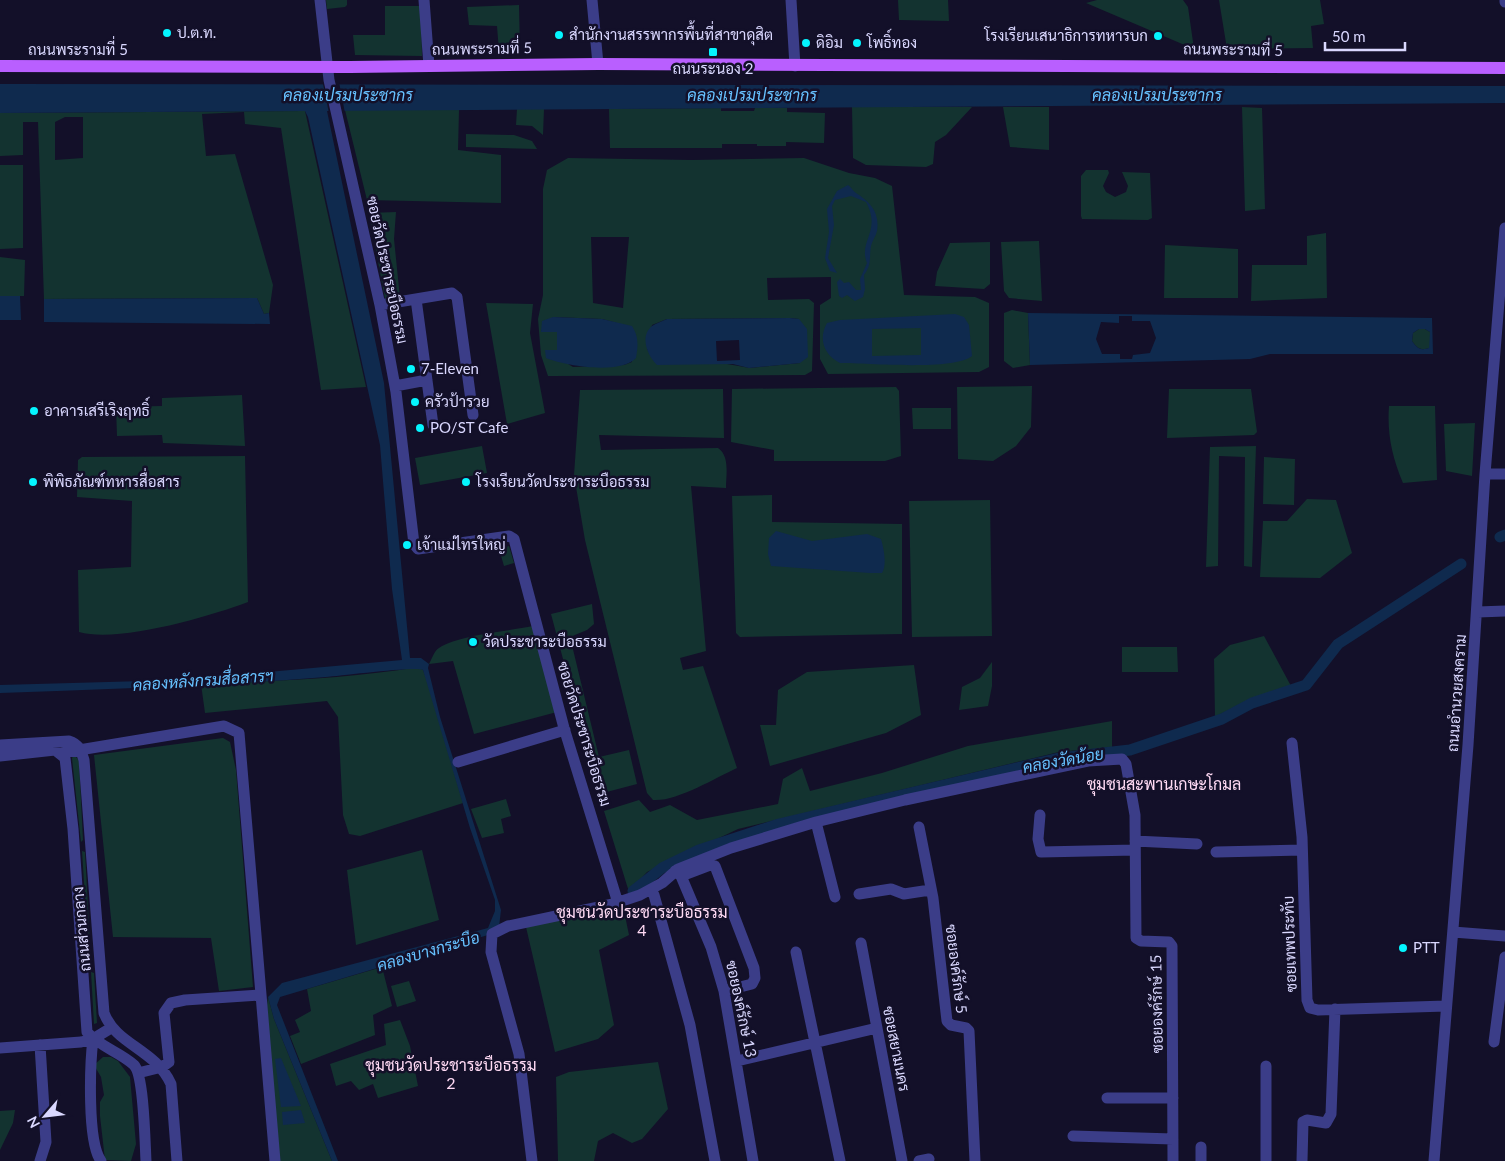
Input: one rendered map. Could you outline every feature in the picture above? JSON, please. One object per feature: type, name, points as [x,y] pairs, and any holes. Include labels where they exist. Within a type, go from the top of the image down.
[{"type":"main road","name":"ถนนพระรามที่ 5","points":[[0,66],[327,67],[598,64],[1505,68]]},
{"type":"street","name":"ซอยวัดประชาระบือธรรม","points":[[320,0],[329,80],[380,305],[395,386],[414,544],[418,549],[509,536],[514,539],[565,730],[616,903]]},
{"type":"street","points":[[424,0],[429,66]]},
{"type":"street","points":[[592,0],[598,64]]},
{"type":"street","points":[[791,0],[795,66]]},
{"type":"street","name":"ถนนอำนวยสงคราม","points":[[1434,1161],[1478,612],[1485,474],[1501,312],[1505,228]]},
{"type":"street","points":[[380,305],[452,293],[457,297],[472,415]]},
{"type":"street","points":[[416,299],[433,424]]},
{"type":"street","points":[[395,386],[427,380]]},
{"type":"street","points":[[1485,474],[1505,474]]},
{"type":"street","points":[[1478,612],[1505,611]]},
{"type":"street","points":[[0,756],[55,750],[61,753],[224,726],[239,733],[275,1161]]},
{"type":"street","points":[[458,762],[565,730]]},
{"type":"street","points":[[0,745],[70,741],[76,743],[81,750]]},
{"type":"street","name":"ซอยเทพประทับ","points":[[1292,743],[1302,850],[1307,1000],[1310,1008],[1446,1006]]},
{"type":"street","name":"ถนนส่วนกลาง","points":[[81,750],[84,760],[104,1013],[111,1028]]},
{"type":"street","name":"ถนนส่วนกลาง","points":[[61,753],[65,758],[74,848],[87,1032],[93,1039]]},
{"type":"street","name":"ซอยองค์รักษ์ 15","points":[[816,822],[905,800],[1088,761],[1122,759],[1125,761],[1133,805],[1136,938],[1141,941],[1169,942],[1172,946],[1174,1161]]},
{"type":"street","points":[[1040,815],[1038,839],[1041,852],[1197,844]]},
{"type":"street","points":[[532,1161],[519,1054],[491,952],[492,934],[508,926],[616,903],[650,890],[731,848],[816,822],[835,897]]},
{"type":"street","name":"ซอยองค์รักษ์ 5","points":[[919,827],[930,890],[947,1021],[951,1025],[966,1028],[969,1031],[975,1161]]},
{"type":"street","points":[[74,848],[91,846]]},
{"type":"street","points":[[1216,852],[1302,850]]},
{"type":"street","points":[[678,874],[710,865],[715,866],[754,968],[752,984],[724,991]]},
{"type":"street","name":"ซอยองค์รักษ์ 13","points":[[678,874],[712,947],[724,991],[753,1161]]},
{"type":"street","points":[[859,894],[891,889],[904,894],[930,890]]},
{"type":"street","points":[[650,890],[654,895],[664,928],[690,1025],[715,1161]]},
{"type":"street","points":[[1453,932],[1505,936]]},
{"type":"street","name":"ซอยสยามนคร","points":[[861,943],[902,1161]]},
{"type":"street","points":[[796,952],[840,1161]]},
{"type":"street","points":[[1494,1042],[1505,957]]},
{"type":"street","points":[[82,969],[100,967]]},
{"type":"street","points":[[138,1073],[162,1067],[169,1062],[164,1013],[171,1003],[185,1000],[261,995]]},
{"type":"street","points":[[1302,1161],[1303,1122],[1307,1120],[1326,1123],[1331,1114],[1335,1009]]},
{"type":"street","points":[[0,1048],[93,1039],[111,1028],[162,1067],[171,1084],[177,1161]]},
{"type":"street","points":[[737,1062],[877,1028]]},
{"type":"street","points":[[93,1039],[135,1066],[138,1073],[146,1161]]},
{"type":"street","points":[[93,1039],[90,1062],[94,1145],[101,1161]]},
{"type":"street","points":[[40,1045],[46,1142],[44,1158]]},
{"type":"street","points":[[1266,1066],[1266,1161]]},
{"type":"street","points":[[1108,1098],[1173,1098]]},
{"type":"street","points":[[1073,1136],[1173,1139]]},
{"type":"street","points":[[1201,1147],[1201,1161]]},
{"type":"green space","points":[[326,0],[347,0],[347,5],[345,7],[327,9]]},
{"type":"green space","points":[[898,0],[948,0],[949,21],[899,20]]},
{"type":"green space","points":[[1097,0],[1183,0],[1188,7],[1194,49],[1086,3]]},
{"type":"green space","points":[[1219,0],[1320,0],[1324,24],[1311,26],[1313,48],[1227,49]]},
{"type":"green space","points":[[519,5],[520,52],[499,52],[497,26],[469,25],[467,7]]},
{"type":"green space","points":[[385,6],[421,6],[422,56],[355,55],[353,35],[385,35]]},
{"type":"green space","points":[[852,107],[972,107],[946,135],[935,142],[933,164],[926,167],[866,165],[853,158]]},
{"type":"green space","points":[[1003,107],[1049,107],[1049,150],[1010,147]]},
{"type":"green space","points":[[1242,107],[1262,108],[1265,209],[1245,211]]},
{"type":"green space","points":[[721,108],[721,111],[754,111],[755,108],[787,108],[787,112],[825,113],[824,143],[786,142],[786,146],[722,144],[722,148],[610,148],[609,109]]},
{"type":"green space","points":[[517,109],[544,109],[543,135],[532,126],[516,125]]},
{"type":"green space","points":[[345,110],[459,110],[458,150],[501,155],[501,203],[367,200]]},
{"type":"green space","points":[[305,111],[366,387],[321,390],[281,128],[245,124],[244,112],[202,114],[206,156],[235,154],[273,285],[269,313],[264,314],[257,298],[44,299],[38,122],[23,122],[23,155],[0,156],[0,113]],"holes":[[[65,117],[83,117],[83,158],[55,160],[55,122]]]},
{"type":"green space","points":[[466,134],[514,135],[532,141],[537,149],[466,147]]},
{"type":"green space","points":[[568,158],[692,160],[804,158],[849,173],[875,178],[892,186],[904,295],[975,297],[989,303],[989,367],[979,372],[828,374],[820,359],[820,305],[831,298],[831,277],[767,278],[768,300],[809,299],[814,303],[812,371],[805,375],[548,376],[541,355],[538,319],[543,295],[543,189],[547,170]],"holes":[[[591,237],[629,237],[623,308],[593,303]],[[553,317],[602,319],[632,327],[632,362],[624,365],[573,367],[546,350],[557,351],[557,332],[541,331]],[[667,319],[799,319],[800,363],[750,368],[647,350],[652,325]]]},
{"type":"green space","points":[[0,165],[23,165],[23,248],[0,249]]},
{"type":"green space","points":[[1086,170],[1108,170],[1109,173],[1103,186],[1106,192],[1115,197],[1126,192],[1128,186],[1122,172],[1150,173],[1152,218],[1148,220],[1082,219],[1081,176]]},
{"type":"green space","points":[[396,212],[394,239],[400,298],[385,299],[369,213]]},
{"type":"green space","points":[[1326,233],[1327,298],[1251,301],[1252,265],[1307,265],[1307,236]]},
{"type":"green space","points":[[1039,241],[1042,301],[1009,298],[1004,291],[1001,242]]},
{"type":"green space","points":[[990,242],[990,284],[984,289],[935,286],[937,272],[950,243]]},
{"type":"green space","points":[[1165,245],[1238,249],[1238,298],[1164,298]]},
{"type":"green space","points":[[0,257],[25,260],[24,296],[0,296]]},
{"type":"green space","points":[[486,303],[533,304],[530,333],[545,413],[507,424]]},
{"type":"green space","points":[[1012,310],[1028,313],[1030,365],[1013,368],[1004,361],[1004,313]]},
{"type":"green space","points":[[1419,329],[1425,329],[1430,332],[1430,348],[1419,348],[1412,341],[1413,333]]},
{"type":"green space","points":[[1032,386],[1031,427],[1016,446],[993,461],[958,459],[957,387]]},
{"type":"green space","points":[[896,387],[899,391],[901,456],[885,461],[774,461],[774,450],[731,442],[732,389]]},
{"type":"green space","points":[[723,389],[724,438],[599,435],[601,450],[718,448],[722,451],[726,461],[726,488],[691,486],[706,651],[680,658],[683,670],[703,666],[737,768],[684,793],[662,800],[653,800],[647,793],[585,540],[574,475],[580,390]]},
{"type":"green space","points":[[1169,389],[1251,389],[1257,432],[1254,435],[1167,438]]},
{"type":"green space","points":[[242,395],[245,446],[163,443],[162,435],[117,436],[116,407],[162,406],[162,398]]},
{"type":"green space","points":[[1389,406],[1435,406],[1437,480],[1403,483],[1391,445]]},
{"type":"green space","points":[[912,408],[951,408],[951,429],[913,429]]},
{"type":"green space","points":[[1475,423],[1472,476],[1446,471],[1444,424]]},
{"type":"green space","points":[[482,446],[487,473],[420,485],[415,458]]},
{"type":"green space","points":[[1256,446],[1252,567],[1244,566],[1245,457],[1219,456],[1218,566],[1206,567],[1210,447]]},
{"type":"green space","points":[[245,456],[248,602],[210,615],[164,627],[117,634],[79,632],[78,570],[131,567],[132,501],[77,497],[78,460],[82,457]]},
{"type":"green space","points":[[1264,457],[1295,459],[1294,505],[1263,504]]},
{"type":"green space","points":[[772,495],[772,522],[902,524],[902,634],[740,637],[736,633],[732,496]]},
{"type":"green space","points":[[1307,499],[1336,500],[1352,553],[1320,578],[1260,577],[1263,521],[1287,521]]},
{"type":"green space","points":[[990,500],[992,636],[912,637],[909,501]]},
{"type":"green space","points":[[509,546],[514,563],[504,566],[499,549]]},
{"type":"green space","points":[[592,604],[594,624],[587,630],[570,637],[599,757],[629,750],[637,784],[599,794],[551,614]]},
{"type":"green space","points":[[533,626],[557,712],[474,734],[453,661],[429,664],[434,653],[437,649],[458,640]]},
{"type":"green space","points":[[1264,636],[1291,686],[1252,698],[1215,717],[1214,659],[1230,645]]},
{"type":"green space","points":[[1122,647],[1177,647],[1178,672],[1122,672]]},
{"type":"green space","points":[[992,662],[992,686],[988,706],[959,710],[962,687],[980,678]]},
{"type":"green space","points":[[914,665],[921,715],[886,733],[770,766],[760,725],[776,725],[778,690],[807,672]]},
{"type":"green space","points":[[418,667],[423,670],[427,680],[463,803],[360,836],[349,834],[343,815],[338,717],[327,701],[205,713],[201,684],[337,677]]},
{"type":"green space","points":[[1112,721],[1112,747],[1059,752],[738,829],[647,872],[629,892],[604,811],[639,800],[650,812],[670,805],[697,820],[778,804],[783,779],[802,768],[810,791],[882,773],[968,746]]},
{"type":"green space","points":[[223,738],[230,742],[236,770],[253,987],[219,991],[211,938],[113,937],[94,755]]},
{"type":"green space","points":[[74,755],[79,760],[83,840],[81,842],[72,758]]},
{"type":"green space","points":[[506,799],[511,816],[501,819],[504,833],[482,838],[471,809]]},
{"type":"green space","points":[[422,850],[439,920],[356,945],[347,870]]},
{"type":"green space","points":[[82,851],[85,852],[91,963],[89,961]]},
{"type":"green space","points":[[623,906],[629,935],[599,950],[614,1025],[598,1039],[555,1052],[526,927]]},
{"type":"green space","points":[[382,967],[392,1006],[373,1015],[375,1035],[301,1064],[290,1036],[300,1032],[295,1020],[311,1011],[307,989]]},
{"type":"green space","points":[[91,972],[94,973],[97,1023],[94,1024]]},
{"type":"green space","points":[[409,981],[416,1001],[397,1007],[391,986]]},
{"type":"green space","points":[[268,997],[274,1019],[332,1161],[280,1161],[266,1013]]},
{"type":"green space","points":[[400,1020],[410,1046],[418,1086],[378,1098],[373,1084],[359,1090],[351,1081],[336,1086],[330,1064],[386,1045],[384,1024]]},
{"type":"green space","points":[[103,1057],[111,1057],[118,1061],[130,1077],[136,1144],[131,1161],[105,1160],[100,1116],[100,1102],[104,1095],[101,1077],[94,1065]]},
{"type":"green space","points":[[658,1062],[668,1109],[642,1139],[632,1143],[613,1133],[598,1141],[594,1161],[558,1161],[556,1077],[569,1072]]},
{"type":"green space","points":[[15,1110],[13,1123],[0,1150],[0,1111]]},
{"type":"water","points":[[0,84],[1505,86],[1505,103],[327,111],[384,383],[410,658],[421,658],[429,664],[428,668],[440,717],[501,910],[499,927],[488,935],[280,997],[277,1005],[338,1161],[332,1161],[274,1019],[268,997],[282,983],[488,928],[495,911],[495,900],[470,828],[423,670],[393,670],[326,677],[203,685],[0,693],[0,685],[180,680],[402,660],[392,589],[380,445],[308,117],[305,111],[0,113]]},
{"type":"water","points":[[848,185],[870,204],[878,224],[871,246],[869,264],[864,275],[865,289],[863,297],[855,301],[847,295],[842,298],[839,296],[837,282],[840,279],[844,283],[849,282],[856,290],[861,290],[860,279],[867,263],[865,248],[872,221],[866,202],[851,196],[835,200],[832,206],[834,225],[828,258],[837,273],[830,271],[825,258],[829,232],[827,209],[837,191]]},
{"type":"water","points":[[0,296],[20,296],[21,320],[0,320]]},
{"type":"water","points":[[257,298],[264,314],[269,313],[270,324],[44,322],[44,299]]},
{"type":"water","points":[[1028,313],[1432,318],[1433,354],[1270,354],[1250,359],[1030,365]],"holes":[[[1119,316],[1132,316],[1132,321],[1150,321],[1156,338],[1150,353],[1133,355],[1132,359],[1120,359],[1120,354],[1102,354],[1096,339],[1101,322],[1119,323]],[[1419,329],[1425,329],[1430,332],[1429,348],[1419,348],[1412,341],[1413,333]]]},
{"type":"water","points":[[955,314],[964,317],[969,325],[972,356],[962,361],[929,365],[840,363],[834,360],[826,351],[823,335],[827,323],[840,320]],"holes":[[[921,328],[921,355],[872,356],[872,329]]]},
{"type":"water","points":[[553,317],[602,319],[632,326],[637,342],[636,358],[628,363],[606,368],[566,364],[546,358],[545,350],[557,350],[557,332],[541,332],[542,321]]},
{"type":"water","points":[[667,319],[799,319],[807,329],[808,357],[800,363],[749,368],[733,364],[657,365],[648,352],[645,341],[646,335],[652,326]],"holes":[[[739,340],[740,360],[717,361],[716,341]]]},
{"type":"water","points":[[776,531],[812,541],[867,534],[881,539],[885,557],[884,570],[882,573],[870,573],[771,566],[768,554],[769,538]]},
{"type":"water","points":[[281,1058],[301,1106],[281,1107],[275,1059]]},
{"type":"water","points":[[301,1110],[305,1123],[283,1125],[282,1112]]},
{"type":"pier","points":[[339,82],[345,113],[330,113],[331,123],[323,84]]},
{"type":"waterway","name":"คลองวัดน้อย","points":[[1500,537],[1505,535]]},
{"type":"waterway","name":"คลองวัดน้อย","points":[[633,891],[662,868],[699,850],[779,824],[1059,758],[1130,750],[1222,719],[1252,703],[1306,685],[1338,644],[1461,564]]},
{"type":"place","name":"ป.ต.ท.","points":[[167,33]]},
{"type":"place","name":"สำนักงานสรรพากรพื้นที่สาขาดุสิต","points":[[559,35]]},
{"type":"place","name":"โรงเรียนเสนาธิการทหารบก","points":[[1158,36]]},
{"type":"place","name":"ดิอิม","points":[[806,43]]},
{"type":"place","name":"โพธิ์ทอง","points":[[857,43]]},
{"type":"place","name":"ถนนระนอง 2","points":[[713,52]]},
{"type":"place","name":"7-Eleven","points":[[411,369]]},
{"type":"place","name":"ครัวป้ารวย","points":[[415,402]]},
{"type":"place","name":"อาคารเสรีเริงฤทธิ์","points":[[34,411]]},
{"type":"place","name":"PO/ST Cafe","points":[[420,428]]},
{"type":"place","name":"พิพิธภัณฑ์ทหารสื่อสาร","points":[[33,482]]},
{"type":"place","name":"โรงเรียนวัดประชาระบือธรรม","points":[[466,482]]},
{"type":"place","name":"เจ้าแม่ไทรใหญ่","points":[[407,545]]},
{"type":"place","name":"วัดประชาระบือธรรม","points":[[473,642]]},
{"type":"place","name":"PTT","points":[[1403,948]]},
{"type":"district","name":"ชุมชนสะพานเกษะโกมล","points":[[1164,784]]},
{"type":"district","name":"ชุมชนวัดประชาระบือธรรม 4","points":[[642,921]]},
{"type":"district","name":"ชุมชนวัดประชาระบือธรรม 2","points":[[451,1074]]},
{"type":"water label","name":"คลองเปรมประชากร","points":[[348,95]]},
{"type":"water label","name":"คลองเปรมประชากร","points":[[752,95]]},
{"type":"water label","name":"คลองเปรมประชากร","points":[[1157,95]]},
{"type":"water label","name":"คลองหลังกรมสื่อสารฯ","points":[[203,680]]},
{"type":"water label","name":"คลองบางกระบือ","points":[[428,951]]}]
